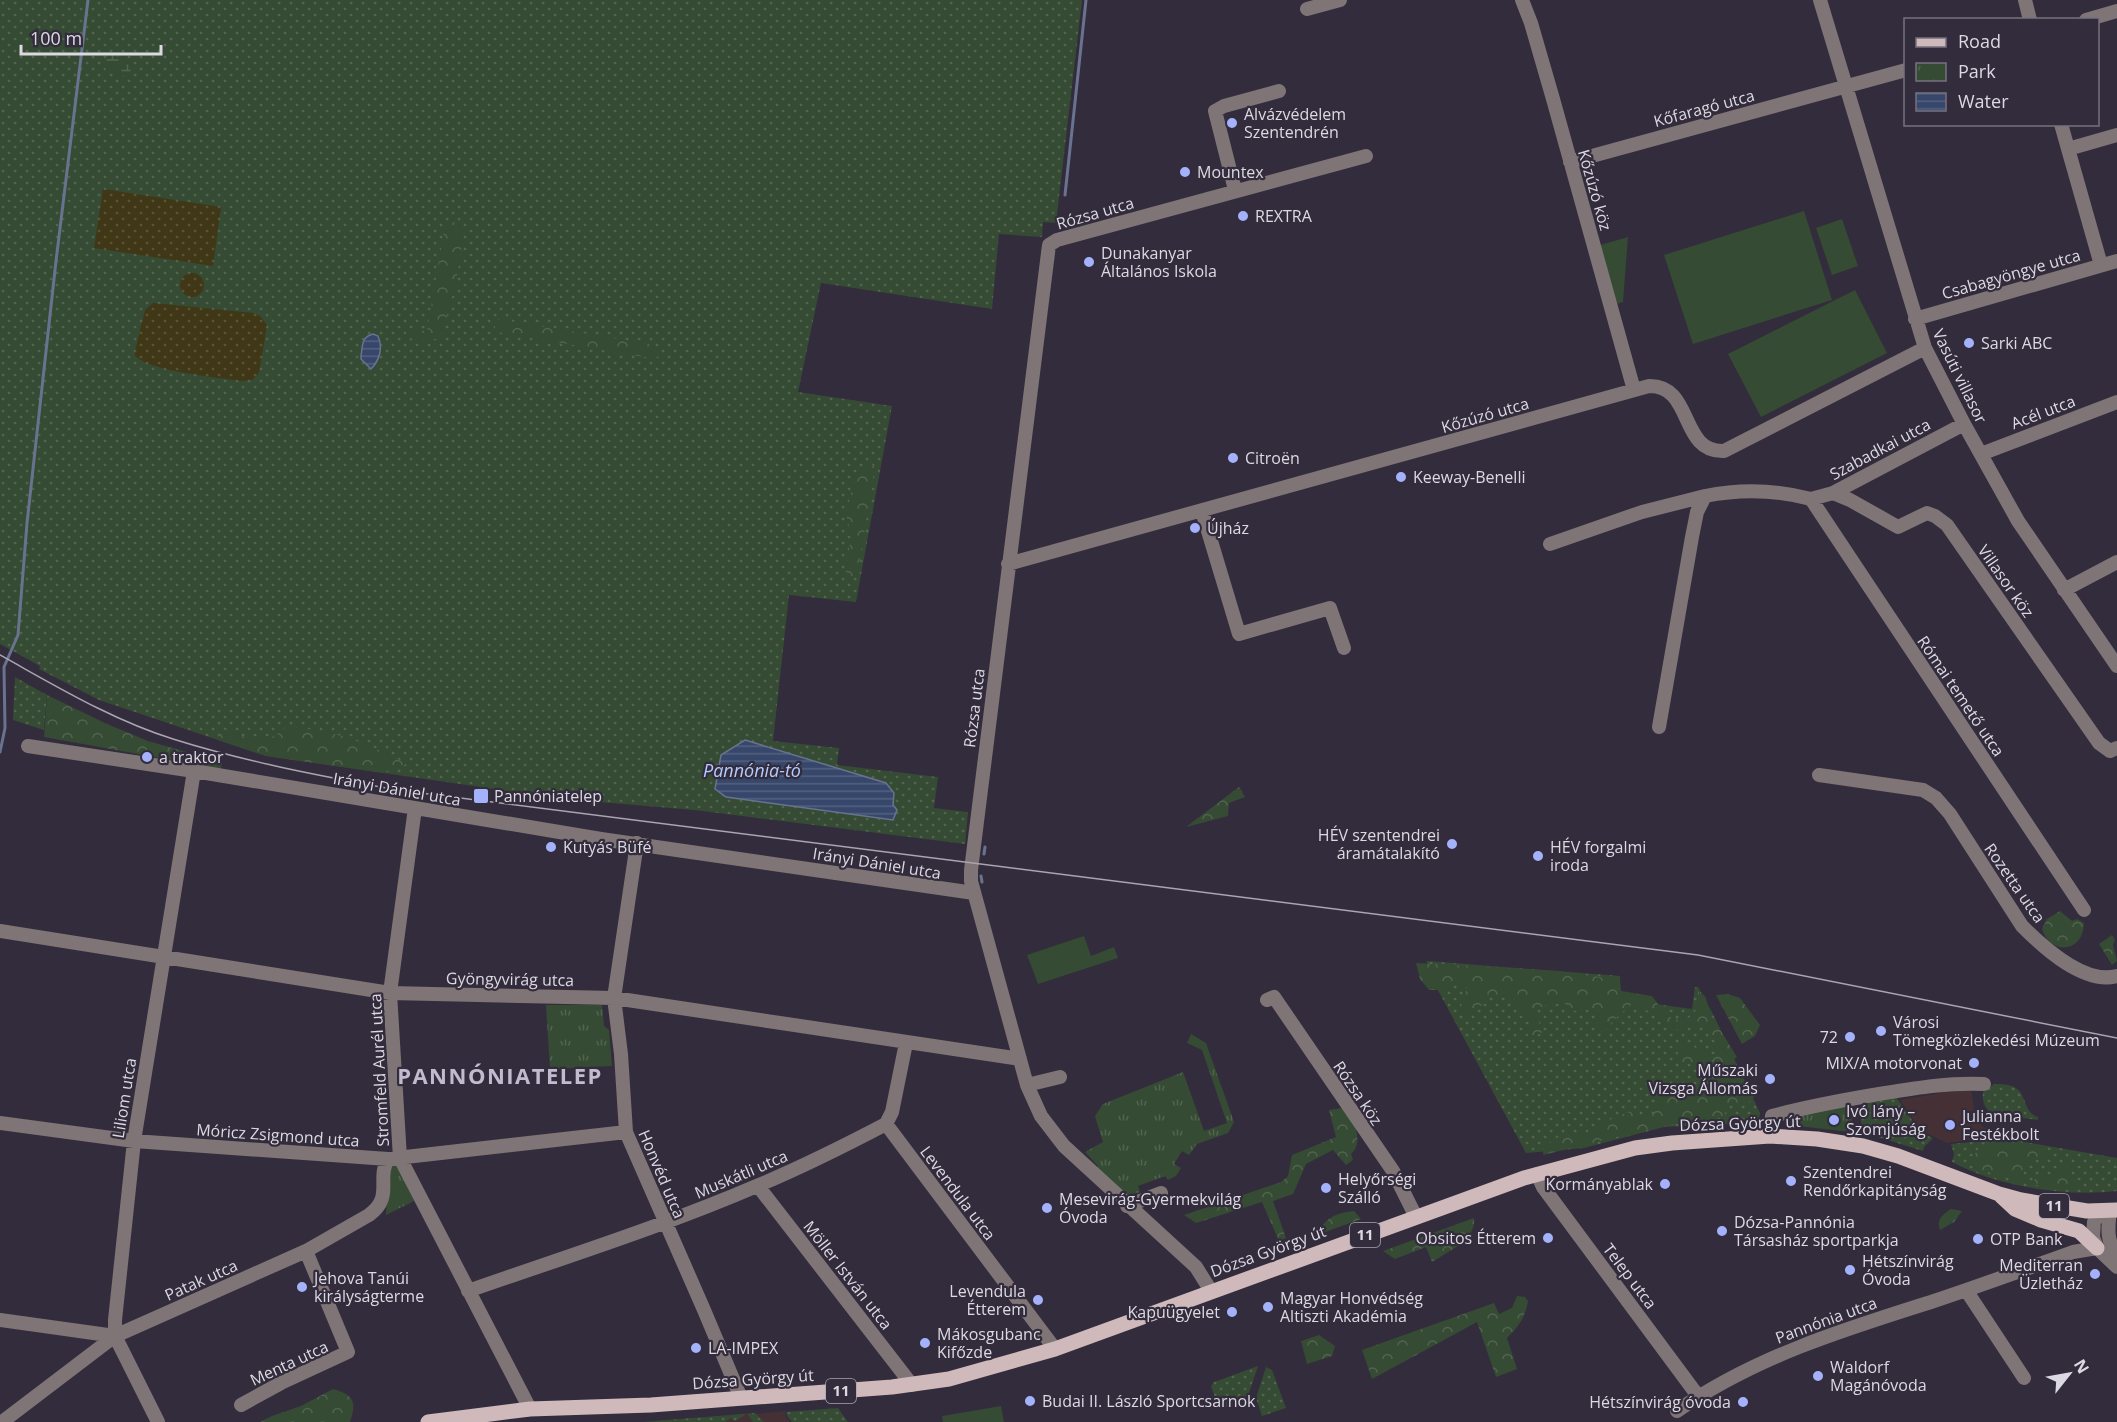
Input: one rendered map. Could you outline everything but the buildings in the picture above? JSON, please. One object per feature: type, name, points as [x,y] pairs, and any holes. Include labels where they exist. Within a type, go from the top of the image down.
[{"type":"main road","name":"Dózsa György út","points":[[428,1422],[530,1409],[651,1405],[912,1385],[949,1379],[1055,1349],[1416,1216],[1537,1174],[1635,1148],[1672,1143],[1770,1136],[1817,1139],[1863,1146],[1926,1166],[1999,1194],[2055,1207],[2087,1211],[2114,1210]]},
{"type":"main road","points":[[1999,1194],[2015,1209],[2041,1220],[2079,1231],[2097,1248]]},
{"type":"street","points":[[1307,9],[1340,0]]},
{"type":"street","name":"Kőzúzó köz","points":[[1522,0],[1531,23],[1635,390]]},
{"type":"street","name":"Vasúti villasor","points":[[1820,0],[1925,348],[2018,521],[2064,590],[2113,652],[2117,666]]},
{"type":"street","points":[[2025,0],[2030,18]]},
{"type":"street","points":[[2093,18],[2117,11]]},
{"type":"street","name":"Kőfaragó utca","points":[[1570,162],[1904,70]]},
{"type":"street","points":[[1235,190],[1215,111],[1224,106],[1279,91]]},
{"type":"street","points":[[2062,126],[2101,265]]},
{"type":"street","points":[[2068,149],[2117,135]]},
{"type":"street","name":"Rózsa utca","points":[[1211,1291],[1196,1267],[1064,1146],[1041,1116],[1027,1085],[974,893],[970,870],[1049,245],[1057,240],[1235,190],[1366,156]]},
{"type":"street","name":"Csabagyöngye utca","points":[[1915,319],[2117,261]]},
{"type":"street","name":"Kőzúzó utca","points":[[1008,564],[1635,390],[1659,386],[1668,390],[1676,398],[1699,442],[1716,451],[1724,451],[1925,348]]},
{"type":"street","name":"Acél utca","points":[[1981,454],[2117,402]]},
{"type":"street","name":"Szabadkai utca","points":[[1811,500],[1833,493],[1964,424]]},
{"type":"street","points":[[1550,544],[1642,512],[1721,493],[1763,491],[1788,493],[1811,500]]},
{"type":"street","name":"Villasor köz","points":[[1833,493],[1898,527],[1926,513],[1935,516],[1947,525],[2099,743],[2110,751],[2117,748]]},
{"type":"street","points":[[1659,727],[1692,537],[1698,512],[1706,496]]},
{"type":"street","name":"Római temető utca","points":[[1811,500],[2084,910]]},
{"type":"street","points":[[1203,511],[1239,634],[1330,608],[1344,648]]},
{"type":"street","points":[[2064,590],[2117,562]]},
{"type":"street","name":"Irányi Dániel utca","points":[[28,747],[194,771],[637,843],[974,893]]},
{"type":"street","name":"Liliom utca","points":[[158,1422],[115,1336],[115,1320],[134,1141],[194,771]]},
{"type":"street","name":"Rozetta utca","points":[[1819,775],[1923,790],[1936,798],[1950,814],[2022,926],[2037,941],[2057,957],[2090,975],[2106,978],[2117,976]]},
{"type":"street","name":"Stromfeld Aurél utca","points":[[415,808],[390,993],[394,1158],[530,1409]]},
{"type":"street","name":"Honvéd utca","points":[[637,843],[614,998],[626,1132],[741,1398]]},
{"type":"street","name":"Gyöngyvirág utca","points":[[0,931],[390,993],[614,998],[1020,1059]]},
{"type":"street","name":"Rózsa köz","points":[[1267,1000],[1274,997],[1339,1102],[1393,1171],[1416,1216]]},
{"type":"street","points":[[886,1124],[892,1112],[906,1043]]},
{"type":"street","points":[[1027,1085],[1060,1077]]},
{"type":"street","points":[[1770,1136],[1772,1116],[1828,1102],[1910,1088],[1965,1083],[1984,1084]]},
{"type":"street","name":"Móricz Zsigmond utca","points":[[0,1123],[134,1141],[394,1158],[626,1132]]},
{"type":"street","name":"Muskátli utca","points":[[468,1291],[665,1223],[758,1186],[886,1124]]},
{"type":"street","name":"Levendula utca","points":[[886,1124],[1055,1349]]},
{"type":"street","name":"Patak utca","points":[[2,1422],[115,1336],[306,1251],[378,1209],[382,1201],[384,1165],[394,1158]]},
{"type":"street","name":"Telep utca","points":[[1537,1174],[1543,1187],[1698,1396]]},
{"type":"street","name":"Möller István utca","points":[[758,1186],[912,1385]]},
{"type":"street","points":[[1127,1206],[1161,1193]]},
{"type":"street","points":[[2114,1210],[2097,1217],[2094,1222],[2093,1237],[2097,1248],[2117,1267]]},
{"type":"street","points":[[2114,1210],[2107,1229],[2109,1242],[2117,1255]]},
{"type":"street","name":"Pannónia utca","points":[[1677,1411],[1698,1396],[1770,1358],[1822,1337],[1966,1290],[2073,1251],[2097,1248]]},
{"type":"street","name":"Menta utca","points":[[241,1405],[281,1383],[348,1353],[306,1251]]},
{"type":"street","points":[[1966,1290],[2024,1378]]},
{"type":"street","points":[[0,1320],[115,1336]]},
{"type":"shaded area","points":[[1971,1088],[1975,1115],[1982,1126],[1999,1136],[1947,1143],[1920,1130],[1900,1100]]},
{"type":"shaded area","points":[[785,1411],[785,1416],[790,1422],[678,1422]]},
{"type":"green space","points":[[0,0],[1082,0],[1056,223],[1043,222],[1042,237],[999,234],[992,309],[821,283],[798,392],[892,406],[856,602],[789,595],[773,741],[839,748],[837,765],[938,777],[934,808],[968,812],[965,844],[694,810],[563,799],[266,756],[99,700],[39,669],[40,666],[0,644]]},
{"type":"green space","points":[[109,54],[129,60],[134,65],[128,75],[121,76],[106,72],[104,60]]},
{"type":"green space","points":[[1804,211],[1832,300],[1693,344],[1664,255]]},
{"type":"green space","points":[[1842,219],[1858,266],[1832,275],[1816,228]]},
{"type":"green space","points":[[454,222],[459,223],[462,245],[442,335],[437,339],[412,339],[406,333],[408,330],[427,331],[444,231]]},
{"type":"green space","points":[[1628,237],[1623,302],[1614,305],[1597,246]]},
{"type":"green space","points":[[1855,290],[1887,353],[1761,417],[1728,354]]},
{"type":"green space","points":[[498,319],[654,345],[658,348],[660,355],[650,358],[502,333],[496,331],[494,323]]},
{"type":"green space","points":[[867,463],[875,466],[857,577],[846,573],[851,535],[846,514],[857,470]]},
{"type":"green space","points":[[15,677],[47,695],[44,730],[13,720]]},
{"type":"green space","points":[[47,695],[148,741],[222,762],[221,769],[44,737]]},
{"type":"green space","points":[[286,727],[319,731],[348,738],[406,763],[384,773],[266,756],[218,740],[222,729],[247,738],[263,739],[278,734]]},
{"type":"green space","points":[[1239,787],[1245,797],[1229,803],[1228,816],[1186,827]]},
{"type":"green space","points":[[2060,911],[2072,921],[2077,919],[2084,923],[2078,941],[2066,947],[2059,947],[2052,943],[2042,929],[2047,919]]},
{"type":"green space","points":[[2112,935],[2115,940],[2113,945],[2117,961],[2112,965],[2099,944]]},
{"type":"green space","points":[[1084,936],[1091,956],[1114,947],[1118,958],[1038,984],[1027,955]]},
{"type":"green space","points":[[1427,961],[1620,976],[1620,999],[1692,1009],[1695,987],[1698,987],[1760,1113],[1759,1120],[1752,1123],[1664,1127],[1584,1148],[1526,1153],[1426,968]]},
{"type":"green space","points":[[1416,963],[1558,971],[1620,980],[1621,991],[1652,996],[1664,1012],[1674,1020],[1688,1018],[1695,1013],[1698,992],[1705,996],[1711,1015],[1737,1057],[1724,1066],[1706,1067],[1682,1063],[1677,1051],[1684,1040],[1706,1055],[1715,1054],[1718,1047],[1708,1027],[1695,1026],[1676,1030],[1650,1012],[1631,1004],[1603,1033],[1598,1028],[1598,1009],[1575,1011],[1565,1004],[1550,1004],[1534,1010],[1543,1032],[1527,1040],[1529,1027],[1534,1023],[1512,997],[1492,995],[1477,1010],[1467,1016],[1461,1005],[1467,988],[1455,980],[1442,990],[1429,990],[1420,979]]},
{"type":"green space","points":[[1728,994],[1740,998],[1760,1025],[1755,1036],[1742,1044],[1716,995]]},
{"type":"green space","points":[[546,1005],[602,1005],[604,1026],[609,1030],[612,1066],[550,1069]]},
{"type":"green space","points":[[1191,1034],[1206,1043],[1234,1122],[1228,1133],[1197,1144],[1189,1155],[1182,1151],[1174,1164],[1181,1168],[1176,1176],[1168,1180],[1165,1176],[1138,1186],[1140,1192],[1125,1197],[1095,1171],[1098,1166],[1085,1152],[1103,1142],[1095,1116],[1103,1104],[1183,1072],[1204,1131],[1227,1123],[1202,1050],[1187,1043]]},
{"type":"green space","points":[[1735,1076],[1748,1082],[1755,1096],[1748,1103],[1729,1106],[1723,1117],[1657,1127],[1543,1155],[1544,1147],[1561,1135],[1576,1137],[1632,1111],[1641,1121],[1654,1114],[1659,1095],[1688,1084],[1711,1091],[1720,1077]]},
{"type":"green space","points":[[1994,1084],[2009,1085],[2018,1090],[2027,1107],[2033,1115],[2038,1117],[2038,1120],[2011,1116],[2009,1121],[1989,1111],[1984,1103],[1983,1092]]},
{"type":"green space","points":[[1896,1097],[1921,1133],[1933,1138],[1923,1151],[1865,1133],[1861,1125],[1861,1117],[1869,1102]]},
{"type":"green space","points":[[1854,1105],[1851,1114],[1853,1129],[1850,1132],[1790,1125],[1785,1121],[1790,1116]]},
{"type":"green space","points":[[1342,1108],[1354,1121],[1356,1130],[1357,1143],[1351,1154],[1353,1160],[1346,1165],[1333,1150],[1306,1164],[1293,1194],[1273,1201],[1286,1238],[1279,1241],[1262,1202],[1196,1223],[1184,1215],[1281,1182],[1288,1176],[1292,1155],[1336,1137],[1329,1110]]},
{"type":"green space","points":[[2010,1137],[2049,1150],[2045,1157],[2026,1164],[2022,1181],[1976,1169],[1973,1157],[1980,1146]]},
{"type":"green space","points":[[2007,1139],[2117,1158],[2117,1191],[2076,1193],[2033,1188],[1990,1178],[1952,1162],[1954,1154],[1951,1144]]},
{"type":"green space","points":[[397,1164],[414,1201],[386,1215],[389,1166]]},
{"type":"green space","points":[[2065,1165],[2072,1167],[2072,1178],[2080,1183],[2077,1189],[2048,1188],[2032,1184],[2037,1175],[2055,1175]]},
{"type":"green space","points":[[1951,1209],[1962,1211],[1954,1222],[1940,1230],[1941,1218]]},
{"type":"green space","points":[[1354,1211],[1361,1219],[1317,1235],[1323,1224],[1331,1217]]},
{"type":"green space","points":[[1474,1218],[1474,1226],[1466,1239],[1432,1262],[1426,1247],[1395,1259],[1383,1251]]},
{"type":"green space","points":[[1517,1296],[1525,1297],[1528,1301],[1521,1321],[1507,1338],[1517,1369],[1496,1377],[1477,1322],[1372,1379],[1362,1350],[1494,1303],[1499,1314],[1512,1308]]},
{"type":"green space","points":[[1319,1335],[1335,1346],[1332,1356],[1307,1364],[1301,1341]]},
{"type":"green space","points":[[1258,1366],[1247,1399],[1219,1409],[1211,1386],[1214,1382]]},
{"type":"green space","points":[[1266,1367],[1272,1370],[1286,1408],[1262,1416],[1256,1398]]},
{"type":"green space","points":[[333,1389],[346,1394],[352,1400],[353,1409],[350,1422],[260,1422],[301,1406]]},
{"type":"green space","points":[[1001,1406],[1004,1422],[943,1422],[942,1416]]},
{"type":"green space","points":[[838,1408],[848,1422],[792,1422],[786,1412]]},
{"type":"green space","points":[[755,1413],[764,1422],[753,1422],[747,1414],[735,1421],[731,1418],[725,1422],[642,1422]]},
{"type":"sand","points":[[103,189],[221,207],[213,266],[94,248]]},
{"type":"sand","points":[[192,273],[197,274],[203,280],[203,290],[197,296],[192,297],[187,296],[181,290],[180,285],[181,280],[187,274]]},
{"type":"sand","points":[[153,303],[253,313],[260,316],[267,325],[259,373],[252,380],[241,381],[169,370],[143,362],[135,356],[135,351],[145,310]]},
{"type":"water","points":[[373,334],[380,340],[380,353],[371,369],[361,359],[361,356],[364,339]]},
{"type":"water","name":"Pannónia-tó","points":[[745,740],[886,783],[894,793],[893,805],[897,810],[893,820],[726,797],[715,789],[721,755]]},
{"type":"waterway","points":[[0,752],[5,728],[4,667],[18,635],[27,523],[88,0]]},
{"type":"waterway","points":[[1065,195],[1086,0]]},
{"type":"waterway","points":[[984,854],[985,847]]},
{"type":"waterway","points":[[981,876],[982,882]]},
{"type":"tram line","points":[[0,655],[106,712],[173,739],[256,762],[397,790],[1698,955],[2117,1038]]},
{"type":"place","name":"Alvázvédelem Szentendrén","points":[[1232,123]]},
{"type":"place","name":"Mountex","points":[[1185,172]]},
{"type":"place","name":"REXTRA","points":[[1243,216]]},
{"type":"place","name":"Dunakanyar Általános Iskola","points":[[1089,262]]},
{"type":"place","name":"Sarki ABC","points":[[1969,343]]},
{"type":"place","name":"Citroën","points":[[1233,458]]},
{"type":"place","name":"Keeway-Benelli","points":[[1401,477]]},
{"type":"place","name":"Újház","points":[[1195,528]]},
{"type":"place","name":"a traktor","points":[[147,757]]},
{"type":"place","name":"Pannóniatelep","points":[[481,796]]},
{"type":"place","name":"HÉV szentendrei áramátalakító","points":[[1452,844]]},
{"type":"place","name":"Kutyás Büfé","points":[[551,847]]},
{"type":"place","name":"HÉV forgalmi iroda","points":[[1538,856]]},
{"type":"place","name":"Városi Tömegközlekedési Múzeum","points":[[1881,1031]]},
{"type":"place","name":"72","points":[[1850,1037]]},
{"type":"place","name":"MIX/A motorvonat","points":[[1974,1063]]},
{"type":"place","name":"Műszaki Vizsga Állomás","points":[[1770,1079]]},
{"type":"place","name":"Ivó lány – Szomjúság","points":[[1834,1120]]},
{"type":"place","name":"Julianna Festékbolt","points":[[1950,1125]]},
{"type":"place","name":"Szentendrei Rendőrkapitányság","points":[[1791,1181]]},
{"type":"place","name":"Kormányablak","points":[[1665,1184]]},
{"type":"place","name":"Helyőrségi Szálló","points":[[1326,1188]]},
{"type":"place","name":"Mesevirág-Gyermekvilág Óvoda","points":[[1047,1208]]},
{"type":"place","name":"Dózsa-Pannónia Társasház sportparkja","points":[[1722,1231]]},
{"type":"place","name":"Obsitos Étterem","points":[[1548,1238]]},
{"type":"place","name":"OTP Bank","points":[[1978,1239]]},
{"type":"place","name":"Hétszínvirág Óvoda","points":[[1850,1270]]},
{"type":"place","name":"Mediterran Üzletház","points":[[2095,1274]]},
{"type":"place","name":"Jehova Tanúi királyságterme","points":[[302,1287]]},
{"type":"place","name":"Levendula Étterem","points":[[1038,1300]]},
{"type":"place","name":"Magyar Honvédség Altiszti Akadémia","points":[[1268,1307]]},
{"type":"place","name":"Kapuügyelet","points":[[1232,1312]]},
{"type":"place","name":"Mákosgubanc Kifőzde","points":[[925,1343]]},
{"type":"place","name":"LA-IMPEX","points":[[696,1348]]},
{"type":"place","name":"Waldorf Magánóvoda","points":[[1818,1376]]},
{"type":"place","name":"Budai II. László Sportcsarnok","points":[[1030,1401]]},
{"type":"place","name":"Hétszínvirág óvoda","points":[[1743,1402]]},
{"type":"district","name":"PANNÓNIATELEP","points":[[500,1076]]}]
